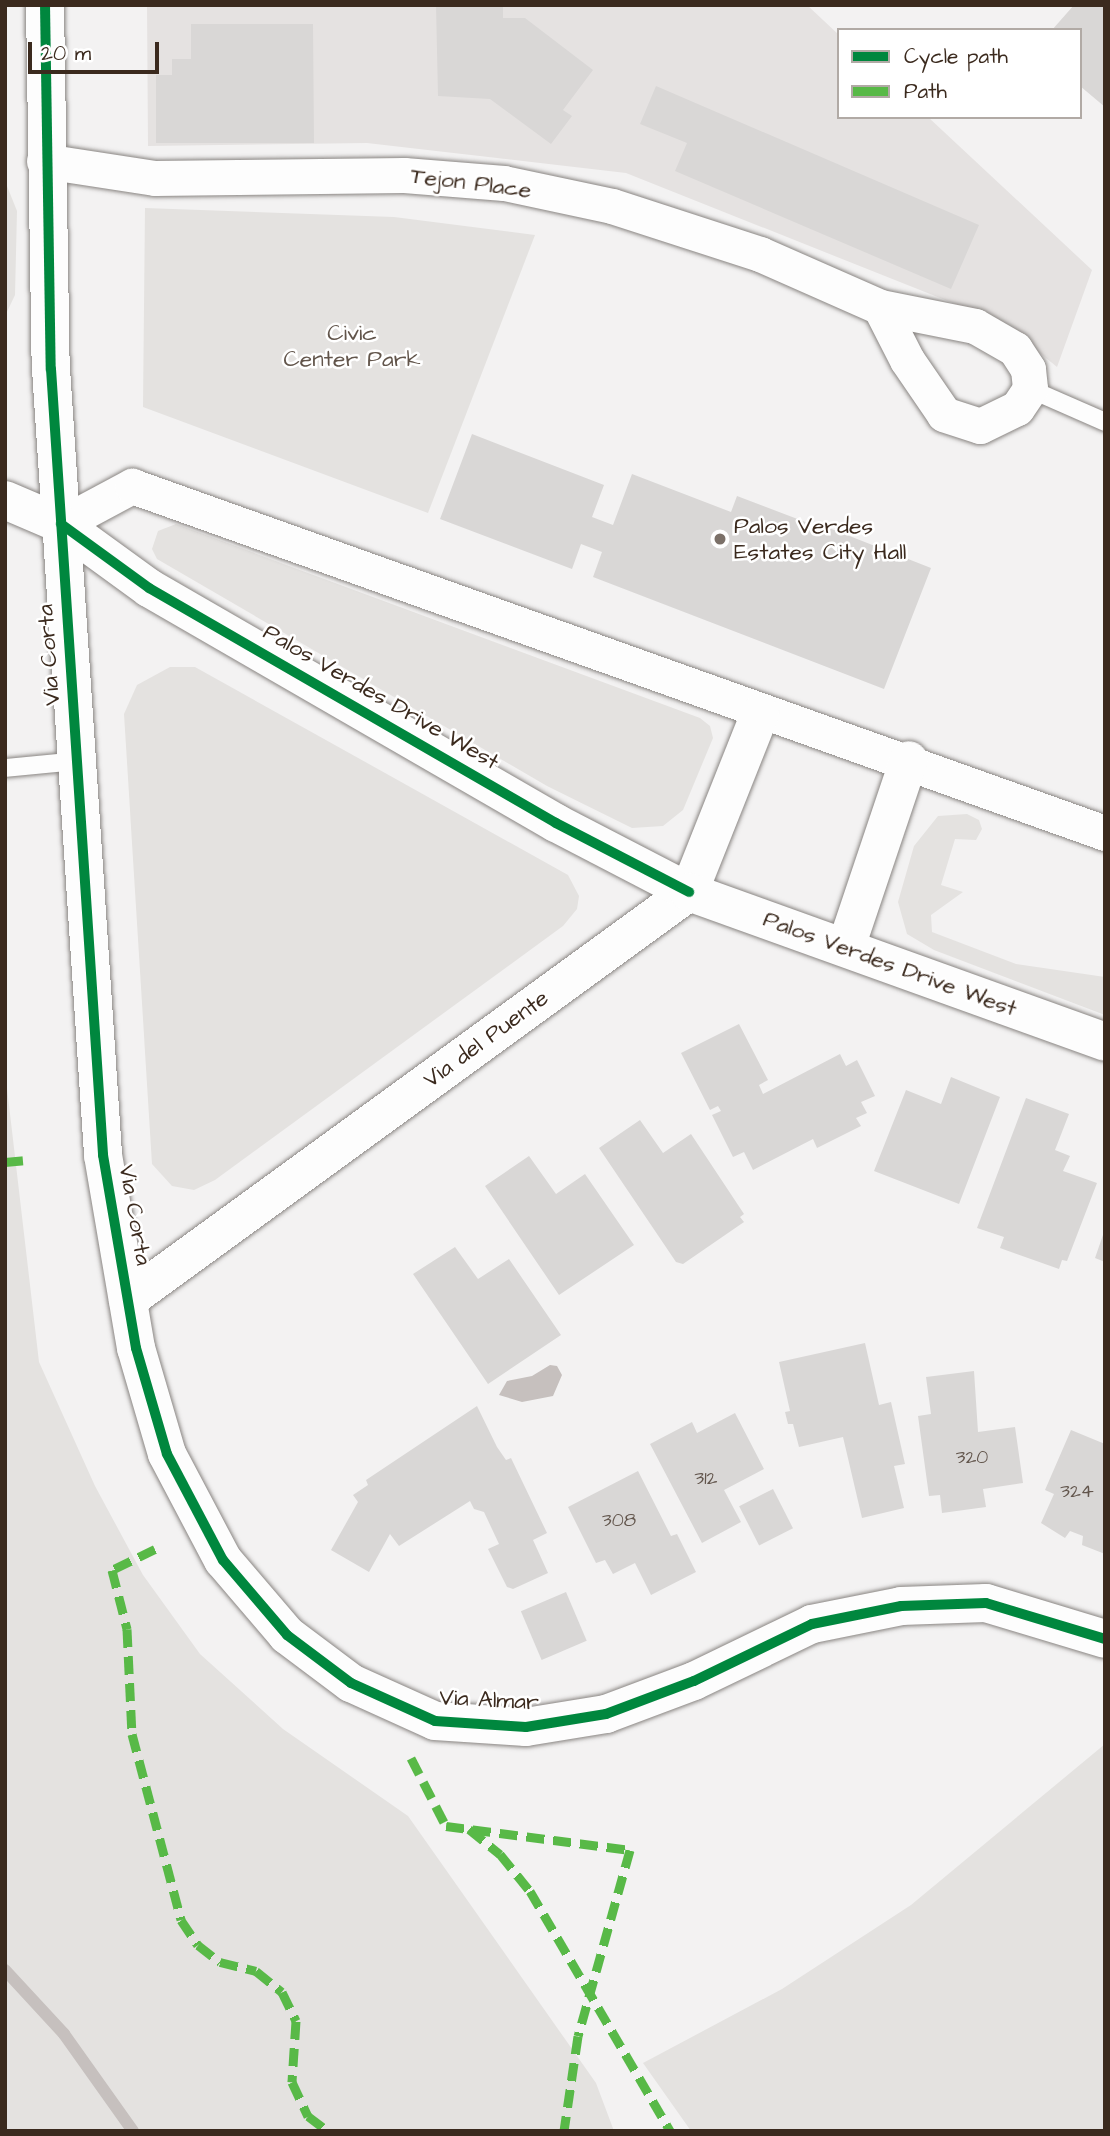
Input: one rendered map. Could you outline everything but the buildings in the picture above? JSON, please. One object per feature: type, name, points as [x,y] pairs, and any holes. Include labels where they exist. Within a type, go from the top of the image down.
[{"type":"street","name":"Via Corta","points":[[44,5],[44,161],[61,524],[103,1155],[128,1300]]},
{"type":"street","name":"Tejon Place","points":[[44,161],[155,178],[404,175],[504,183],[631,210],[760,254],[880,307],[975,326],[1015,349],[1028,369],[1030,389]]},
{"type":"street","points":[[880,307],[907,360],[944,414],[980,426],[1017,408],[1030,389]]},
{"type":"street","points":[[61,524],[132,486],[760,713],[909,760],[1105,834]]},
{"type":"street","name":"Palos Verdes Drive West","points":[[5,500],[61,524],[149,588],[556,823],[689,892],[1105,1042]]},
{"type":"street","points":[[689,892],[760,713]]},
{"type":"street","points":[[846,947],[909,760]]},
{"type":"street","name":"Via del Puente","points":[[128,1300],[689,892]]},
{"type":"street","name":"Via Almar","points":[[128,1300],[136,1349],[167,1454],[223,1560],[298,1643],[351,1683],[435,1721],[526,1727],[607,1714],[694,1681],[812,1624],[901,1606],[986,1604],[1105,1639]]},
{"type":"lane","points":[[1030,389],[1105,422]]},
{"type":"lane","points":[[5,768],[78,761]]},
{"type":"shaded area","points":[[147,5],[807,5],[837,33],[837,119],[930,119],[1092,270],[1057,367],[1003,323],[626,173],[367,143],[148,146]]},
{"type":"shaded area","points":[[550,1365],[557,1366],[562,1375],[553,1396],[522,1402],[499,1395],[507,1381],[532,1376]]},
{"type":"green space","points":[[5,181],[17,211],[15,295],[5,316]]},
{"type":"green space","name":"Civic Center Park","points":[[145,208],[394,217],[535,235],[428,513],[143,407]]},
{"type":"green space","points":[[176,524],[700,718],[710,726],[713,738],[683,810],[663,826],[632,828],[547,786],[157,559],[152,549],[158,531]]},
{"type":"green space","points":[[170,667],[195,667],[568,875],[579,896],[577,909],[563,926],[215,1180],[194,1190],[172,1186],[152,1164],[124,714],[137,685]]},
{"type":"green space","points":[[967,814],[979,820],[982,829],[976,840],[955,839],[941,885],[963,892],[931,915],[932,932],[1016,964],[1105,977],[1105,1015],[934,950],[907,934],[898,902],[914,846],[938,816]]},
{"type":"green space","points":[[5,1071],[39,1362],[95,1486],[143,1575],[200,1654],[283,1729],[408,1816],[596,2083],[614,2131],[5,2131]]},
{"type":"green space","points":[[1105,1744],[1105,2131],[691,2131],[643,2063],[782,1989],[911,1905]]},
{"type":"waterway","points":[[5,1970],[64,2034],[133,2131]]},
{"type":"marked path","points":[[5,1162],[27,1160]]},
{"type":"marked path","points":[[155,1549],[112,1570],[127,1629],[132,1734],[181,1920],[198,1945],[220,1962],[256,1971],[282,1992],[296,2021],[292,2082],[308,2116],[328,2131]]},
{"type":"marked path","points":[[411,1758],[446,1826],[630,1850],[578,2036],[564,2131]]},
{"type":"marked path","points":[[469,1829],[500,1854],[530,1891],[670,2131]]},
{"type":"cycle path","points":[[45,5],[51,369],[103,1155],[136,1348],[167,1454],[223,1560],[287,1635],[351,1683],[435,1721],[526,1727],[606,1714],[694,1681],[812,1624],[901,1606],[986,1603],[1105,1639]]},
{"type":"cycle path","points":[[61,524],[149,588],[556,823],[689,892]]},
{"type":"place","name":"Palos Verdes Estates City Hall","points":[[720,539]]}]
